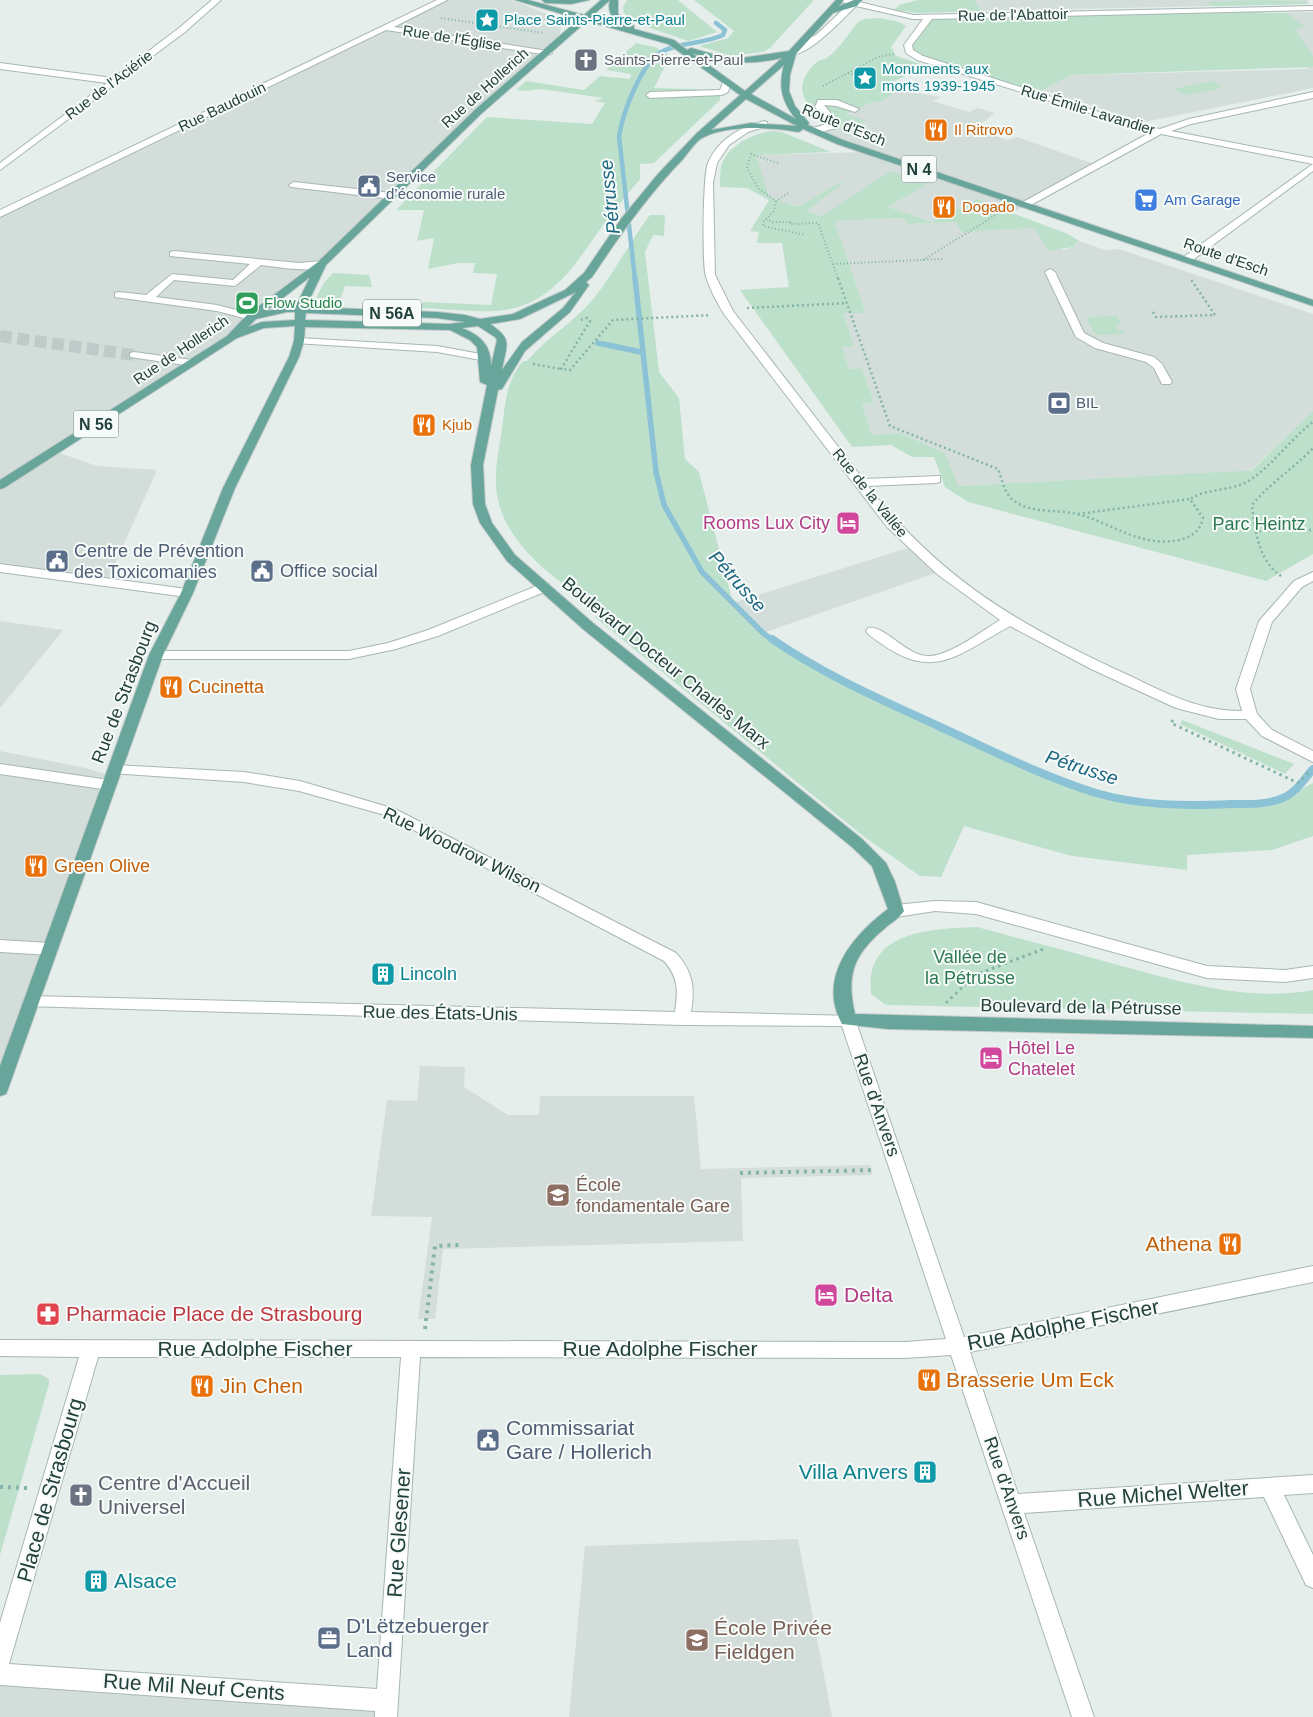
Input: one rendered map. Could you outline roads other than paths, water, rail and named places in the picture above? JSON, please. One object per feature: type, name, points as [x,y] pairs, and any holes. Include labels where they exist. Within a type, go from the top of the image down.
[{"type":"main road","points":[[511,0],[547,13],[560,24],[560,33],[548,52]]},
{"type":"main road","name":"Route d'Esch","points":[[519,0],[671,42],[688,52],[745,95],[813,131],[867,152],[1026,204],[1313,303]]},
{"type":"main road","points":[[538,0],[560,2],[586,0]]},
{"type":"main road","name":"N 56","points":[[585,19],[606,0]]},
{"type":"main road","points":[[614,0],[612,7],[615,16],[636,32]]},
{"type":"main road","name":"N 56A","points":[[231,338],[262,325],[299,322],[450,327],[483,324],[516,317],[570,292],[588,275],[624,221],[661,176],[700,135],[792,53],[840,0]]},
{"type":"main road","points":[[830,11],[856,2]]},
{"type":"main road","name":"N 56A","points":[[792,53],[802,28],[819,10]]},
{"type":"main road","name":"Rue de Hollerich","points":[[0,485],[231,338],[251,317],[292,284],[322,264],[479,111],[585,19]]},
{"type":"main road","name":"N 4","points":[[688,52],[713,59],[737,62],[755,61],[792,53]]},
{"type":"main road","name":"N 4","points":[[792,53],[783,81],[784,93],[788,102],[813,131]]},
{"type":"main road","points":[[700,135],[738,125],[764,124],[813,131]]},
{"type":"main road","name":"Rue de Strasbourg","points":[[0,1089],[156,655],[187,593],[229,488],[294,357],[299,341],[300,309],[308,287],[322,264]]},
{"type":"main road","name":"Boulevard Docteur Charles Marx","points":[[486,413],[511,362],[525,346],[571,304],[582,290],[588,275]]},
{"type":"main road","name":"N 56A","points":[[251,317],[275,310],[300,309],[465,318],[483,324]]},
{"type":"main road","name":"Boulevard Docteur Charles Marx","points":[[483,324],[494,329],[502,340],[477,465],[479,504],[486,523],[511,558],[588,626],[857,843],[878,863],[887,882],[896,911]]},
{"type":"main road","name":"Boulevard Docteur Charles Marx","points":[[450,327],[480,340],[486,348],[486,413]]},
{"type":"main road","name":"Rue d'Anvers","points":[[848,1020],[842,988],[851,955],[867,935],[896,911]]},
{"type":"main road","name":"Boulevard de la Pétrusse","points":[[848,1020],[927,1024],[1313,1032]]},
{"type":"street","name":"Rue de l'Aciérie","points":[[0,168],[182,30],[217,0]]},
{"type":"street","name":"Rue Baudouin","points":[[0,214],[443,0]]},
{"type":"street","name":"Rue de l'Abattoir","points":[[840,0],[856,2],[894,14]]},
{"type":"street","name":"N 56A","points":[[792,53],[819,37],[842,18],[856,2]]},
{"type":"street","name":"Rue de l'Abattoir","points":[[842,18],[864,14],[929,17],[1313,8]]},
{"type":"street","name":"Rue Émile Lavandier","points":[[929,17],[908,45],[910,51],[920,58],[1158,132],[1313,161]]},
{"type":"street","name":"Rue de l'Église","points":[[386,28],[548,52]]},
{"type":"street","points":[[0,66],[114,81]]},
{"type":"street","points":[[650,95],[722,92],[725,90],[727,82]]},
{"type":"street","points":[[1026,204],[1158,132],[1189,122],[1313,95]]},
{"type":"street","points":[[813,131],[833,126],[835,123],[819,107],[821,102],[836,103],[855,109]]},
{"type":"street","name":"Rue de la Vallée","points":[[764,124],[745,130],[726,143],[712,164],[708,183],[710,275],[728,312],[891,524],[941,571],[1010,620],[1044,641],[1181,705],[1219,715],[1250,715]]},
{"type":"street","points":[[1186,260],[1313,167]]},
{"type":"street","points":[[294,185],[392,196]]},
{"type":"street","points":[[174,254],[299,266],[322,264]]},
{"type":"street","points":[[148,299],[172,276],[235,283],[259,262]]},
{"type":"street","points":[[1050,272],[1080,335],[1102,348],[1146,358],[1157,365],[1166,382]]},
{"type":"street","points":[[119,295],[217,308],[251,317]]},
{"type":"street","points":[[299,341],[437,349],[486,358]]},
{"type":"street","points":[[134,355],[192,363]]},
{"type":"street","points":[[860,483],[936,479]]},
{"type":"street","points":[[0,568],[157,591],[187,593]]},
{"type":"street","points":[[1308,760],[1267,733],[1250,715],[1243,689],[1266,621],[1298,584],[1313,576]]},
{"type":"street","points":[[156,655],[349,655],[391,646],[434,633],[544,587]]},
{"type":"street","points":[[873,631],[890,645],[914,656],[929,660],[945,656],[1010,620]]},
{"type":"street","points":[[0,769],[109,785]]},
{"type":"street","name":"Rue Woodrow Wilson","points":[[115,770],[244,777],[300,786],[390,812],[670,957],[682,968],[687,982],[682,1019]]},
{"type":"street","points":[[896,911],[934,906],[976,908],[1207,972],[1285,976],[1313,972]]},
{"type":"street","points":[[0,946],[50,949]]},
{"type":"street","name":"Rue des États-Unis","points":[[31,1002],[805,1022],[848,1020]]},
{"type":"street","name":"Rue d'Anvers","points":[[848,1020],[1013,1504],[1083,1717]]},
{"type":"street","name":"Rue Adolphe Fischer","points":[[0,1348],[905,1350],[959,1346],[1313,1274]]},
{"type":"street","name":"Place de Strasbourg","points":[[0,1660],[91,1348]]},
{"type":"street","name":"Rue Glesener","points":[[387,1709],[416,1349]]},
{"type":"street","name":"Rue Michel Welter","points":[[1013,1504],[1313,1484]]},
{"type":"street","points":[[1269,1486],[1313,1578]]},
{"type":"street","name":"Rue Mil Neuf Cents","points":[[0,1674],[387,1709]]},
{"type":"waterway","name":"Pétrusse","points":[[635,279],[619,136],[624,115],[640,77],[655,57],[670,48],[723,35],[725,30],[716,23]]},
{"type":"waterway","name":"Pétrusse","points":[[635,278],[656,472],[664,505],[702,572],[763,633],[774,641]]},
{"type":"waterway","points":[[598,343],[641,352]]},
{"type":"waterway","name":"Pétrusse","points":[[772,639],[832,675],[894,706],[995,753],[1096,793],[1146,803],[1180,805],[1252,804],[1281,799],[1298,787],[1313,769]]},
{"type":"tunnel","points":[[0,336],[134,355]]},
{"type":"place","name":"Place Saints-Pierre-et-Paul","points":[[487,20]]},
{"type":"place","name":"Saints-Pierre-et-Paul","points":[[586,60]]},
{"type":"place","name":"Monuments aux morts 1939-1945","points":[[865,78]]},
{"type":"place","name":"Il Ritrovo","points":[[936,130]]},
{"type":"place","name":"Service d’économie rurale","points":[[369,186]]},
{"type":"place","name":"Am Garage","points":[[1146,200]]},
{"type":"place","name":"Dogado","points":[[944,207]]},
{"type":"place","name":"Flow Studio","points":[[247,303]]},
{"type":"place","name":"BIL","points":[[1059,403]]},
{"type":"place","name":"Kjub","points":[[424,425]]},
{"type":"place","name":"Rooms Lux City","points":[[848,523]]},
{"type":"place","name":"Centre de Prévention des Toxicomanies","points":[[57,561]]},
{"type":"place","name":"Office social","points":[[262,571]]},
{"type":"place","name":"Cucinetta","points":[[171,687]]},
{"type":"place","name":"Green Olive","points":[[36,866]]},
{"type":"place","name":"Lincoln","points":[[383,974]]},
{"type":"place","name":"Hôtel Le Chatelet","points":[[991,1058]]},
{"type":"place","name":"École fondamentale Gare","points":[[558,1195]]},
{"type":"place","name":"Athena","points":[[1230,1244]]},
{"type":"place","name":"Delta","points":[[826,1295]]},
{"type":"place","name":"Pharmacie Place de Strasbourg","points":[[48,1314]]},
{"type":"place","name":"Brasserie Um Eck","points":[[929,1380]]},
{"type":"place","name":"Jin Chen","points":[[202,1386]]},
{"type":"place","name":"Commissariat Gare / Hollerich","points":[[488,1440]]},
{"type":"place","name":"Villa Anvers","points":[[925,1472]]},
{"type":"place","name":"Centre d'Accueil Universel","points":[[81,1495]]},
{"type":"place","name":"Alsace","points":[[96,1581]]},
{"type":"place","name":"D'Lëtzebuerger Land","points":[[329,1638]]},
{"type":"place","name":"École Privée Fieldgen","points":[[697,1640]]},
{"type":"park label","name":"Parc Heintz","points":[[1259,524]]},
{"type":"park label","name":"Vallée de la Pétrusse","points":[[970,968]]}]
